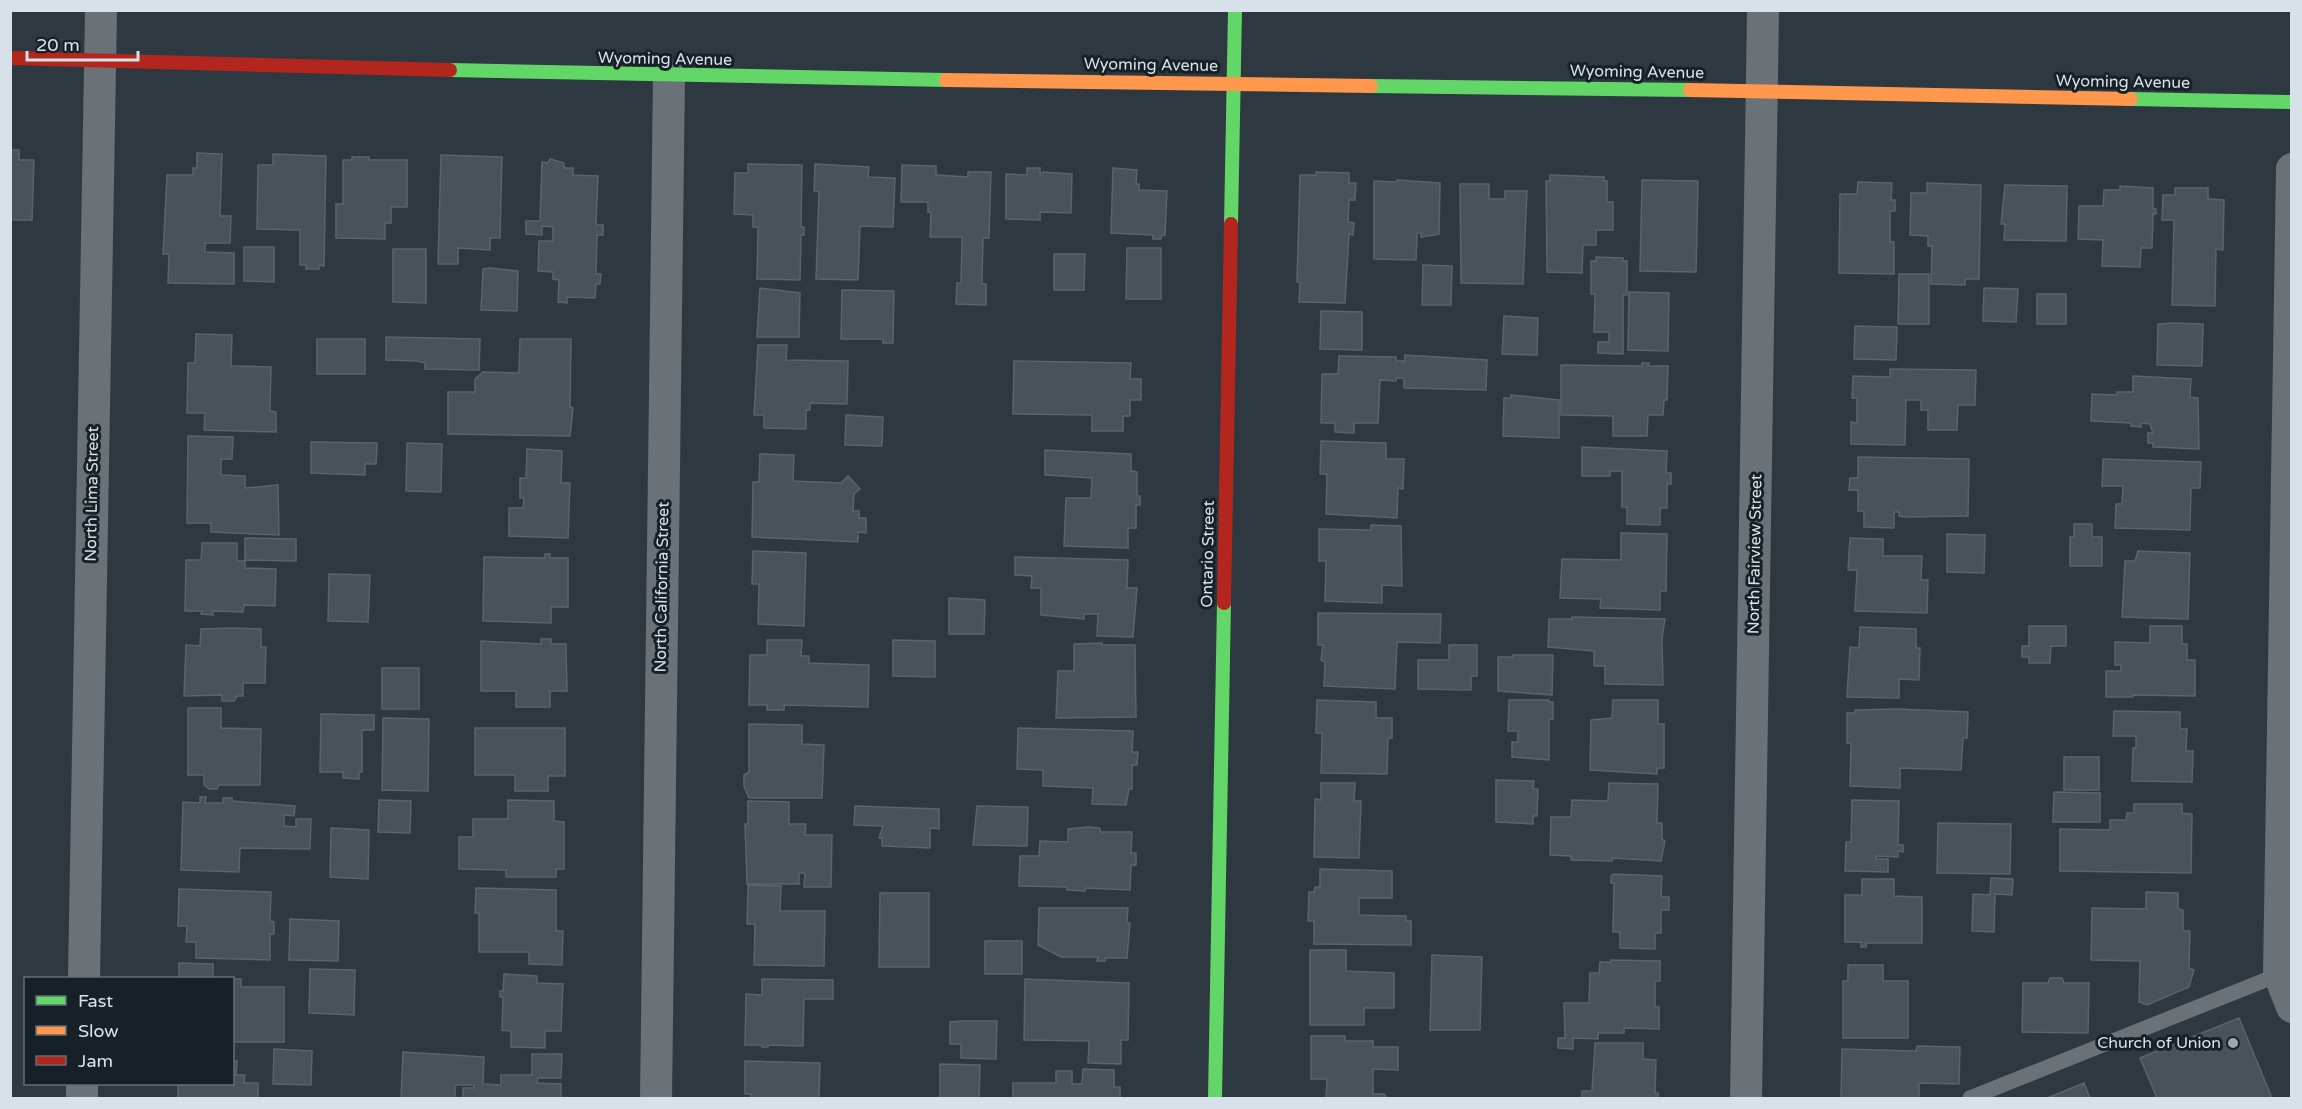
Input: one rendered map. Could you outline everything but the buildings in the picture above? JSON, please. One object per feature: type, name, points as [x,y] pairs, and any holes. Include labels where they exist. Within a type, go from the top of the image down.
[{"type":"street","name":"North Lima Street","points":[[84,977],[101,10]]},
{"type":"street","name":"Ontario Street","points":[[1215,1098],[1235,10]]},
{"type":"street","name":"North Fairview Street","points":[[1746,1098],[1763,10]]},
{"type":"street","name":"Wyoming Avenue","points":[[10,58],[669,76],[1233,82],[2292,102]]},
{"type":"street","name":"North California Street","points":[[656,1098],[669,76]]},
{"type":"street","points":[[2292,169],[2285,972],[2292,1007]]},
{"type":"lane","points":[[1970,1098],[2285,972]]},
{"type":"traffic: fast","points":[[1231,224],[1235,10]]},
{"type":"traffic: fast","points":[[450,70],[946,80]]},
{"type":"traffic: fast","points":[[1371,86],[1690,90]]},
{"type":"traffic: fast","points":[[2131,99],[2292,102]]},
{"type":"traffic: fast","points":[[1215,1098],[1224,603]]},
{"type":"traffic: slow","points":[[946,80],[1371,86]]},
{"type":"traffic: slow","points":[[1690,90],[2131,99]]},
{"type":"traffic: jam","points":[[10,58],[450,70]]},
{"type":"traffic: jam","points":[[1224,603],[1231,224]]},
{"type":"place","name":"Church of Union","points":[[2233,1043]]}]
